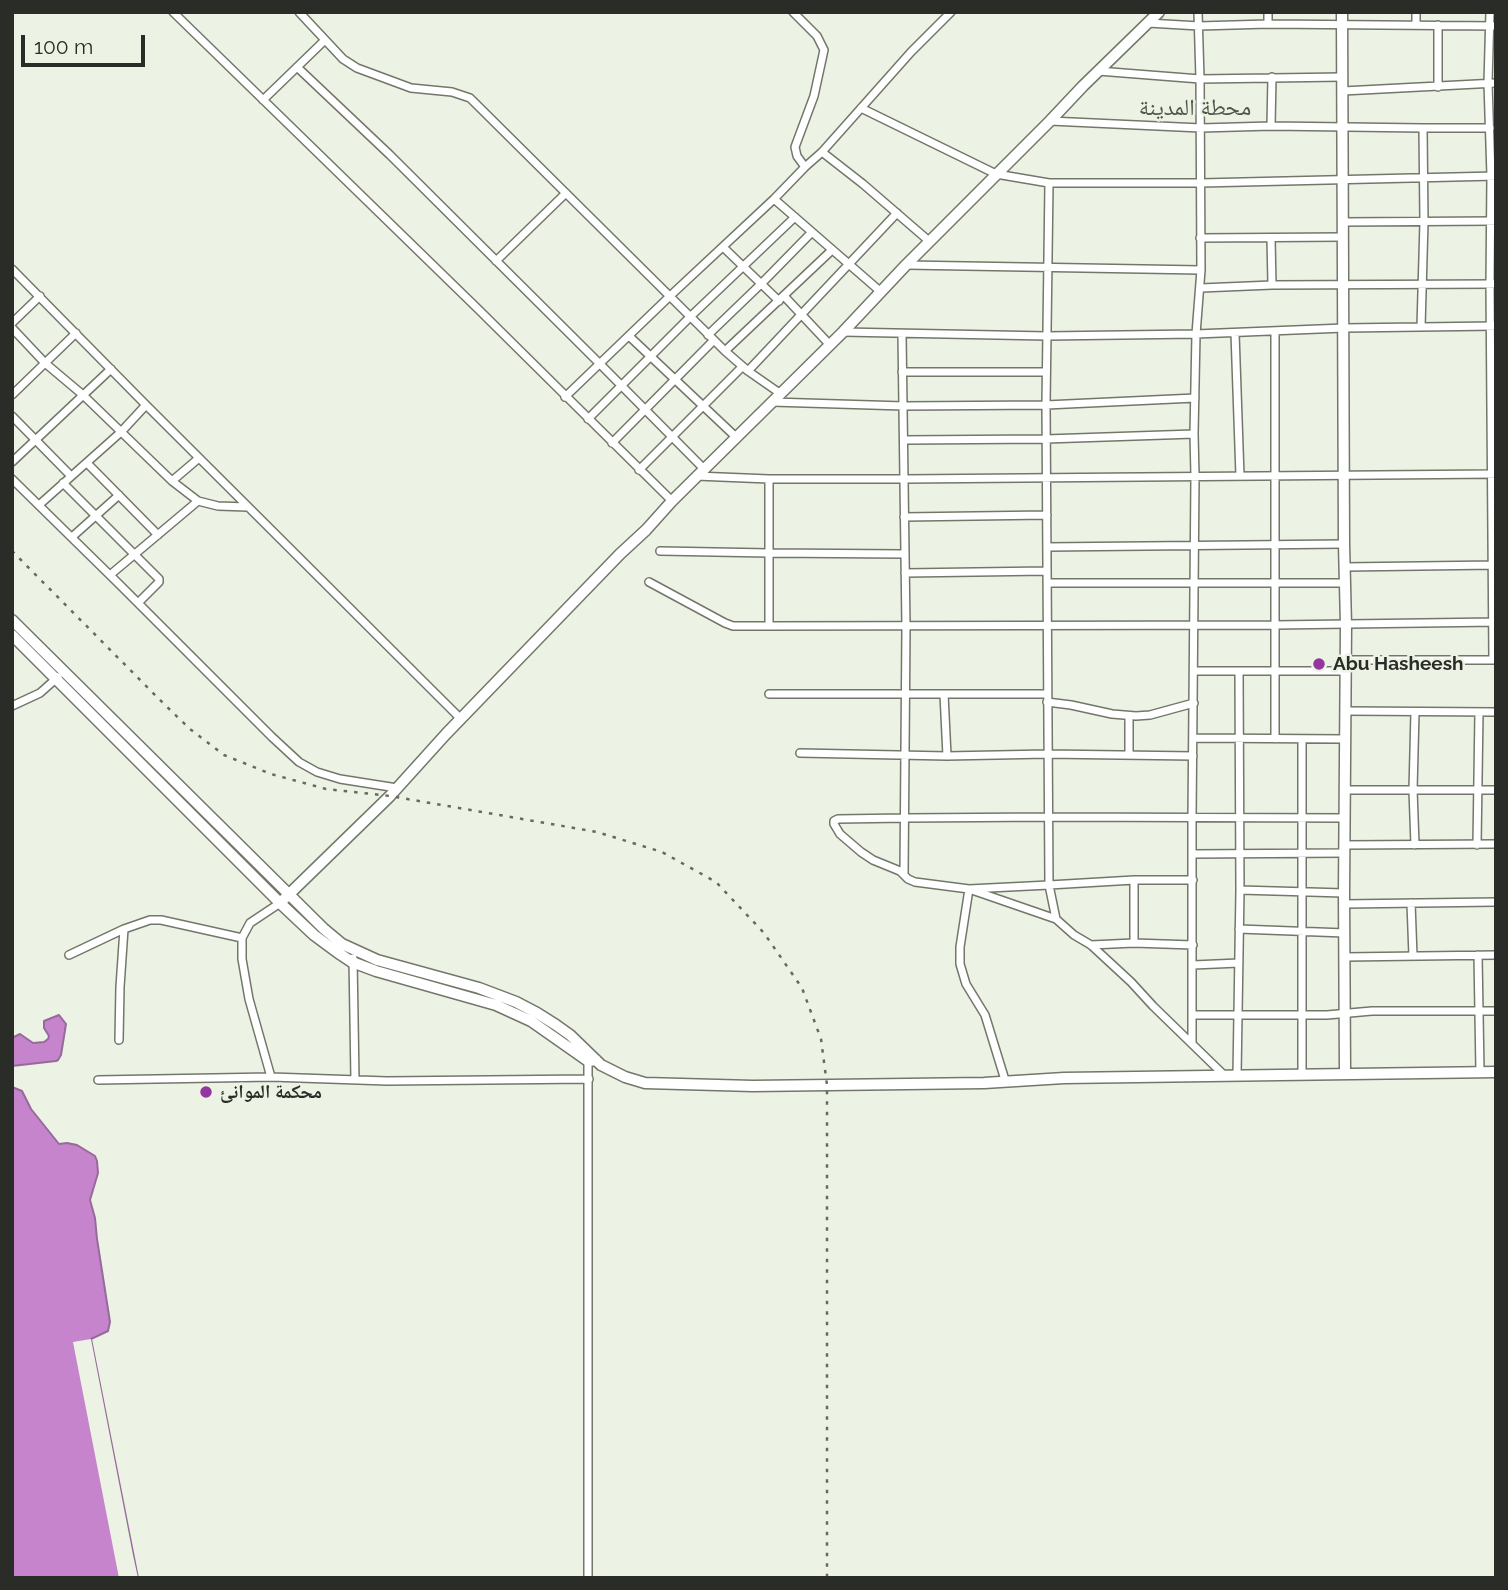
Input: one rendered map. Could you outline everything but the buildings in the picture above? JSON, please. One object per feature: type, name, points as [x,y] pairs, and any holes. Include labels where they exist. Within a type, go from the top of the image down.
[{"type":"street","points":[[173,12],[672,501]]},
{"type":"street","points":[[299,12],[343,59],[363,71],[411,88],[452,92],[470,98],[725,351],[780,394]]},
{"type":"street","points":[[793,12],[817,36],[824,51],[814,96],[795,146],[797,156],[805,167]]},
{"type":"street","points":[[565,397],[822,152],[911,52],[951,12]]},
{"type":"street","points":[[271,1077],[249,999],[242,959],[242,938],[250,923],[289,894],[397,788],[672,501],[1159,12]]},
{"type":"street","points":[[1192,1043],[1194,435],[1196,334],[1201,288],[1198,12]]},
{"type":"street","points":[[1268,12],[1268,24]]},
{"type":"street","points":[[1342,12],[1346,583],[1345,1073]]},
{"type":"street","points":[[1416,12],[1416,24]]},
{"type":"street","points":[[1194,671],[1275,671],[1494,660],[1493,176],[1490,128],[1493,26],[1490,12]]},
{"type":"street","points":[[1148,23],[1199,26],[1493,26]]},
{"type":"street","points":[[1438,25],[1438,87]]},
{"type":"street","points":[[263,100],[325,40]]},
{"type":"street","points":[[297,67],[390,155],[621,385],[673,438],[700,473],[769,479],[1494,474]]},
{"type":"street","points":[[1098,71],[1200,79],[1343,76]]},
{"type":"street","points":[[1271,126],[1272,77]]},
{"type":"street","points":[[1343,91],[1492,83]]},
{"type":"street","points":[[861,108],[996,174],[1049,183],[1201,183],[1493,176]]},
{"type":"street","points":[[1050,121],[1201,128],[1490,128]]},
{"type":"street","points":[[1421,327],[1423,128]]},
{"type":"street","points":[[822,152],[929,241]]},
{"type":"street","points":[[1049,183],[1046,372],[1047,754],[1049,885],[1056,919]]},
{"type":"street","points":[[496,261],[566,193]]},
{"type":"street","points":[[774,199],[881,292]]},
{"type":"street","points":[[639,470],[801,316],[897,213]]},
{"type":"street","points":[[588,419],[742,265],[794,217]]},
{"type":"street","points":[[1343,222],[1493,221]]},
{"type":"street","points":[[612,443],[812,232]]},
{"type":"street","points":[[1200,238],[1343,237]]},
{"type":"street","points":[[1271,238],[1272,285]]},
{"type":"street","points":[[723,247],[762,284],[782,298],[830,345]]},
{"type":"street","points":[[725,351],[832,250]]},
{"type":"street","points":[[906,265],[1201,270]]},
{"type":"street","points":[[12,269],[461,719]]},
{"type":"street","points":[[1201,288],[1493,284]]},
{"type":"street","points":[[12,323],[40,296]]},
{"type":"street","points":[[843,332],[1047,336],[1493,326]]},
{"type":"street","points":[[12,328],[172,481],[198,501],[218,506],[248,507]]},
{"type":"street","points":[[1275,331],[1275,738]]},
{"type":"street","points":[[12,396],[76,333]]},
{"type":"street","points":[[1235,333],[1240,475]]},
{"type":"street","points":[[902,334],[906,627],[904,874]]},
{"type":"street","points":[[629,336],[737,438]]},
{"type":"street","points":[[12,462],[111,369]]},
{"type":"street","points":[[902,372],[1046,372]]},
{"type":"street","points":[[772,402],[904,406],[1046,405],[1195,397]]},
{"type":"street","points":[[39,505],[121,432],[146,405]]},
{"type":"street","points":[[12,416],[71,476]]},
{"type":"street","points":[[904,440],[1194,435]]},
{"type":"street","points":[[172,481],[199,458]]},
{"type":"street","points":[[87,463],[158,535]]},
{"type":"street","points":[[12,479],[299,762],[317,772],[340,779],[397,788]]},
{"type":"street","points":[[769,479],[769,626]]},
{"type":"street","points":[[63,483],[159,579],[138,603]]},
{"type":"street","points":[[72,537],[119,495]]},
{"type":"street","points":[[110,575],[198,501]]},
{"type":"street","points":[[904,517],[1047,515]]},
{"type":"street","points":[[1047,547],[1344,544]]},
{"type":"street","points":[[660,551],[904,554]]},
{"type":"street","points":[[1345,567],[1494,565]]},
{"type":"street","points":[[905,573],[1047,571]]},
{"type":"street","points":[[649,582],[733,626],[1346,625],[1495,622]]},
{"type":"street","points":[[1048,583],[1346,583]]},
{"type":"street","points":[[12,620],[60,675],[279,903],[314,935],[352,962],[496,1004],[531,1021],[592,1061],[645,1083],[753,1086],[984,1083],[1064,1078],[1496,1072]]},
{"type":"street","points":[[12,635],[60,675],[342,944],[377,960],[479,988],[516,1003],[537,1013],[570,1035],[592,1061],[589,1079],[588,1578]]},
{"type":"street","points":[[1237,1076],[1239,671]]},
{"type":"street","points":[[12,706],[35,696],[60,675]]},
{"type":"street","points":[[769,694],[944,694],[1047,698],[1129,716],[1150,715],[1194,704]]},
{"type":"street","points":[[944,694],[947,756]]},
{"type":"street","points":[[1346,711],[1496,712]]},
{"type":"street","points":[[1415,712],[1415,845]]},
{"type":"street","points":[[1477,845],[1479,712]]},
{"type":"street","points":[[1129,716],[1129,755]]},
{"type":"street","points":[[1194,738],[1345,739]]},
{"type":"street","points":[[1302,739],[1302,1075]]},
{"type":"street","points":[[800,753],[1193,756]]},
{"type":"street","points":[[1345,790],[1496,790]]},
{"type":"street","points":[[1193,880],[1134,880],[970,888],[915,882],[861,852],[847,841],[834,822],[838,819],[906,818],[1345,818]]},
{"type":"street","points":[[1192,855],[1301,854],[1415,845],[1496,844]]},
{"type":"street","points":[[1134,880],[1134,943]]},
{"type":"street","points":[[970,888],[1056,919],[1074,935],[1091,945],[1226,1076]]},
{"type":"street","points":[[970,888],[960,947],[960,964],[966,984],[985,1015],[1005,1080]]},
{"type":"street","points":[[1240,890],[1302,892],[1411,903],[1496,902]]},
{"type":"street","points":[[1411,903],[1413,956]]},
{"type":"street","points":[[69,955],[150,920],[161,920],[242,938]]},
{"type":"street","points":[[119,1040],[124,929]]},
{"type":"street","points":[[1239,929],[1345,933]]},
{"type":"street","points":[[1091,945],[1193,945]]},
{"type":"street","points":[[353,950],[355,1080]]},
{"type":"street","points":[[1345,957],[1496,955]]},
{"type":"street","points":[[1478,956],[1480,1072]]},
{"type":"street","points":[[1193,965],[1239,963]]},
{"type":"street","points":[[1192,1015],[1496,1011]]},
{"type":"street","points":[[98,1080],[271,1077],[355,1080],[589,1079]]},
{"type":"shaded area","points":[[59,1015],[66,1024],[58,1060],[12,1066],[12,1038],[20,1034],[33,1043],[44,1042],[49,1036],[44,1028],[44,1021]]},
{"type":"shaded area","points":[[12,1087],[22,1091],[31,1109],[59,1144],[77,1145],[95,1156],[97,1161],[98,1173],[90,1200],[110,1322],[108,1331],[91,1339],[138,1578],[12,1578]]},
{"type":"pier","points":[[91,1339],[138,1578],[119,1578],[73,1342]]},
{"type":"railway","points":[[12,551],[190,729],[224,755],[271,774],[326,789],[390,796],[597,832],[662,852],[716,882],[764,933],[802,988],[821,1039],[827,1085],[827,1578]]},
{"type":"place","name":"Abu Hasheesh","points":[[1319,664]]},
{"type":"place","name":"محكمة الموانئ","points":[[206,1092]]},
{"type":"district","name":"محطة المدينة","points":[[1195,108]]}]
